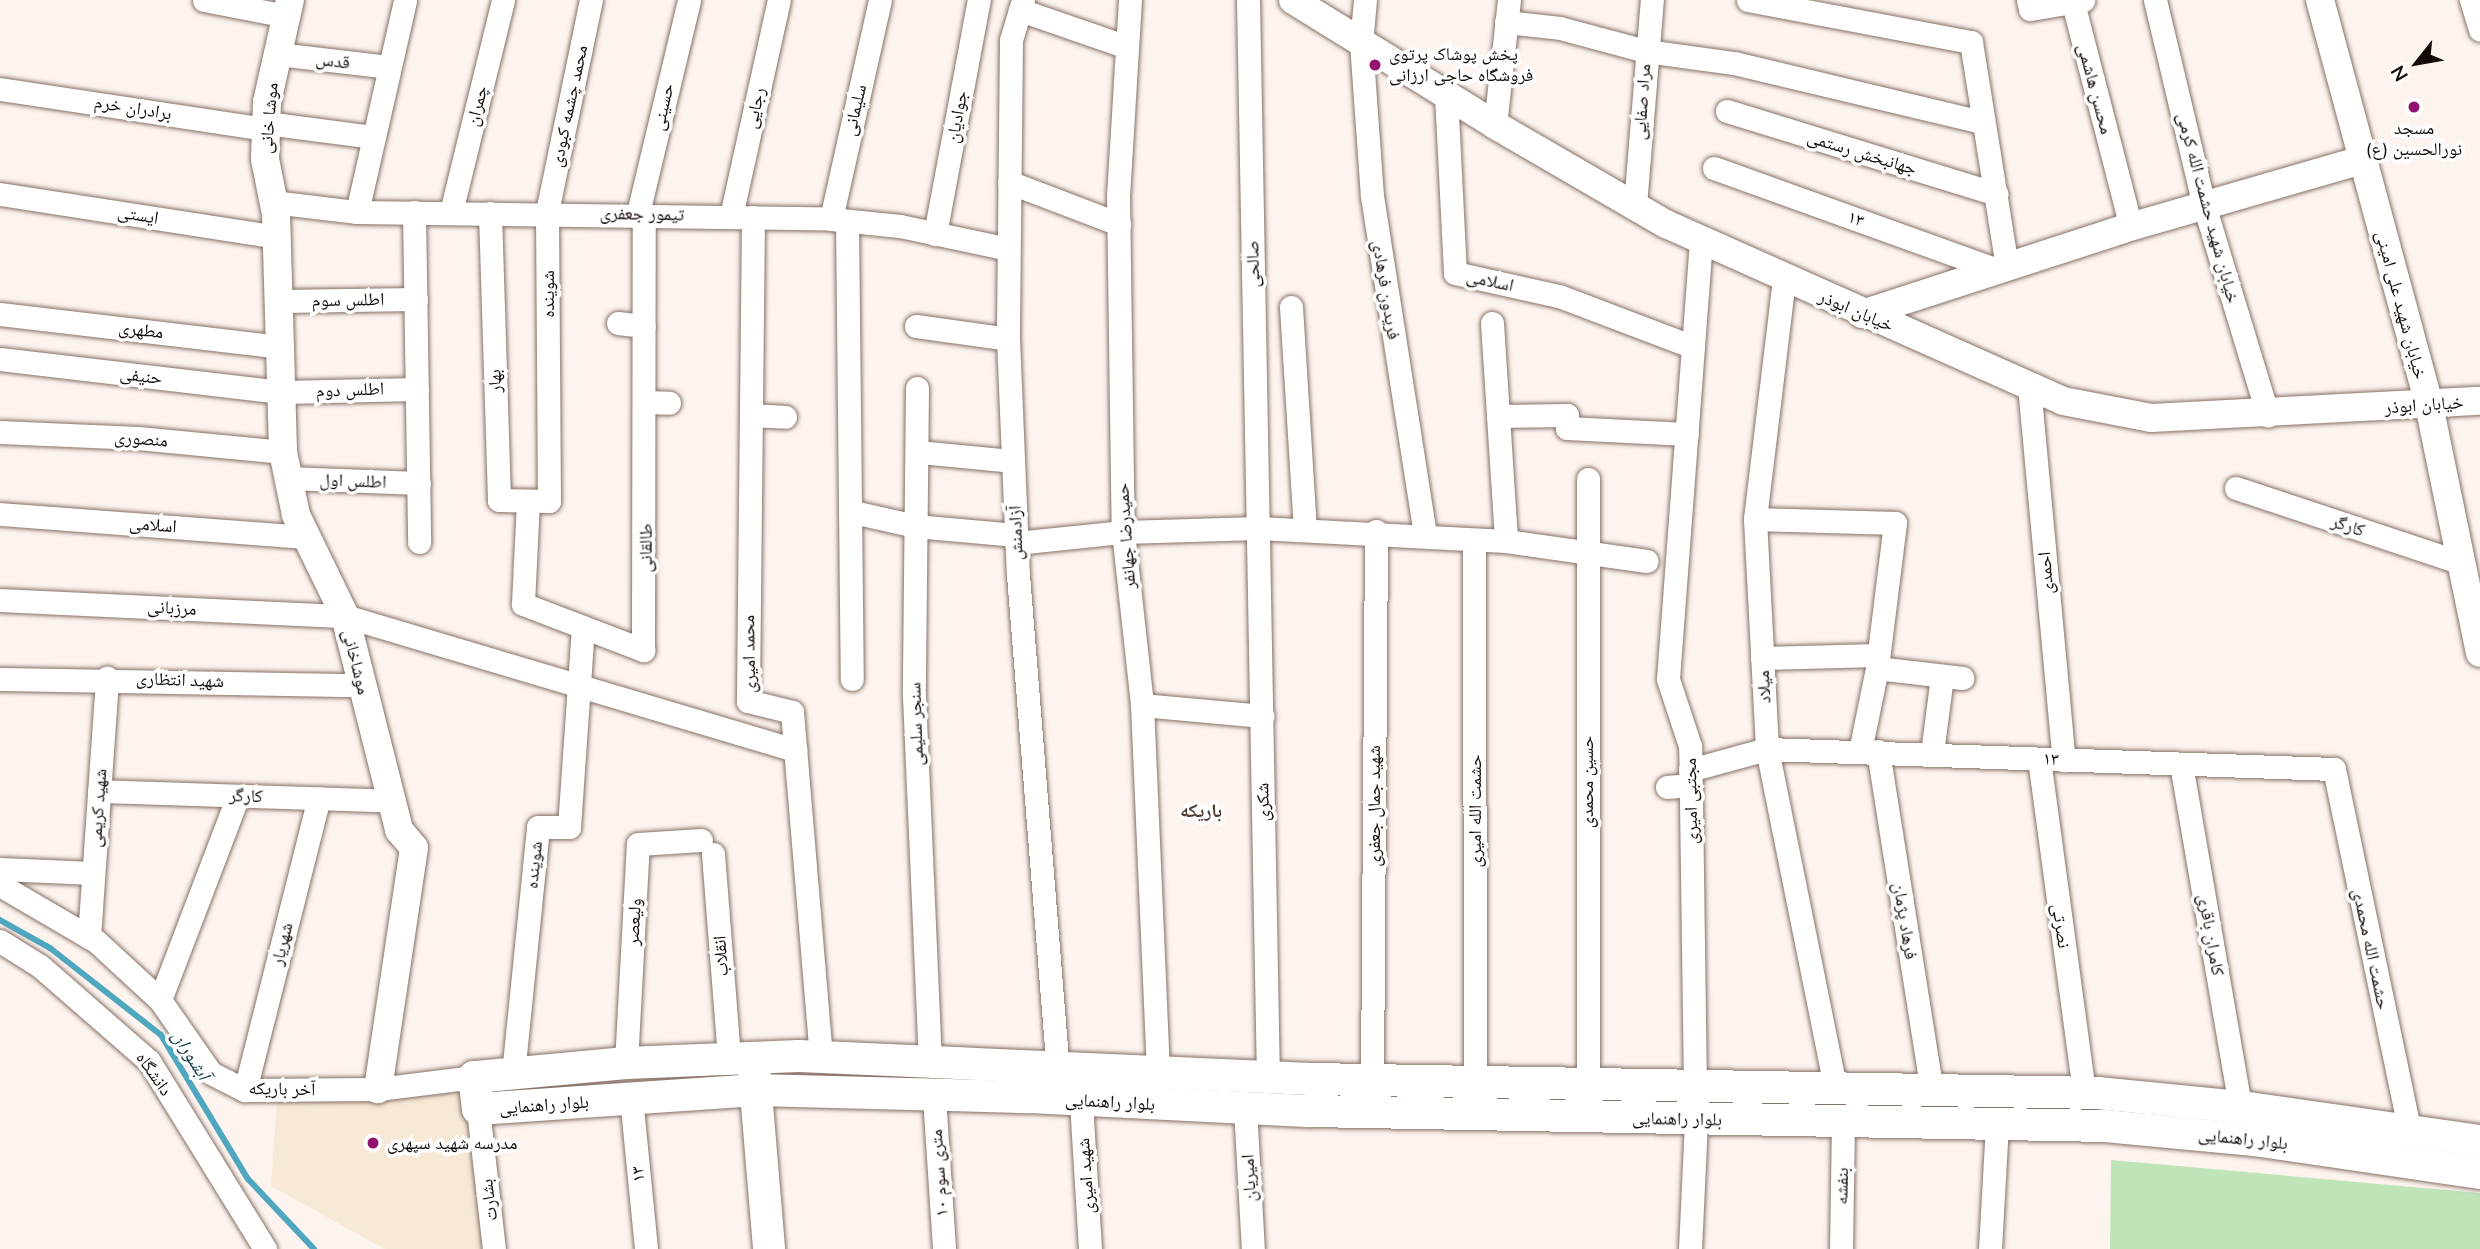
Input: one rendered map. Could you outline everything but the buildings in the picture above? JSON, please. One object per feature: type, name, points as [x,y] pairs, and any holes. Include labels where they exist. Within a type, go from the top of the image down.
[{"type":"main road","name":"بلوار راهنمایی","points":[[2480,1140],[2240,1107],[2084,1093],[1475,1083],[1268,1077],[821,1057],[741,1057],[626,1063],[474,1077],[478,1109],[755,1090],[934,1097],[1030,1097],[1081,1102],[1245,1108],[1696,1120],[2105,1126],[2254,1139],[2480,1173]]},
{"type":"main road","points":[[741,1057],[755,1090],[769,1249]]},
{"type":"street","points":[[204,0],[288,8]]},
{"type":"street","points":[[357,212],[405,0]]},
{"type":"street","name":"چمران","points":[[451,212],[503,0]]},
{"type":"street","name":"محمد چشمه کبودی","points":[[547,212],[591,0]]},
{"type":"street","name":"حسینی","points":[[641,214],[689,0]]},
{"type":"street","name":"رجایی","points":[[742,216],[779,0]]},
{"type":"street","name":"سلیمانی","points":[[839,220],[880,0]]},
{"type":"street","name":"جوادیان","points":[[936,234],[979,0]]},
{"type":"street","name":"حمیدرضا جهانفر","points":[[1130,0],[1119,225],[1123,532],[1142,705],[1158,1072]]},
{"type":"street","name":"صالحی","points":[[1248,0],[1258,528]]},
{"type":"street","name":"خیابان ابوذر","points":[[1293,0],[1495,125],[1701,240],[1862,314],[2063,401],[2151,418],[2268,415],[2480,401]]},
{"type":"street","name":"فریدون فرهادی","points":[[1365,0],[1361,43],[1372,196],[1425,534]]},
{"type":"street","name":"مراد صفایی","points":[[1635,205],[1652,0]]},
{"type":"street","points":[[1748,0],[1971,42],[1982,122],[1997,194],[2002,268]]},
{"type":"street","name":"محسن هاشمی","points":[[2028,0],[2030,9],[2078,1],[2131,227]]},
{"type":"street","name":"خیابان شهید حشمت الله کرمی","points":[[2155,0],[2204,205],[2268,415]]},
{"type":"street","name":"خیابان شهید علی امینی","points":[[2320,0],[2429,405],[2461,563],[2476,616],[2480,653]]},
{"type":"street","points":[[2471,0],[2480,30]]},
{"type":"street","points":[[1022,5],[1127,47]]},
{"type":"street","name":"آزادمنش","points":[[1022,5],[1011,40],[1008,339],[1016,539],[1058,1067]]},
{"type":"street","name":"موشا خانی","points":[[277,237],[265,159],[266,126],[288,8]]},
{"type":"street","points":[[1495,125],[1508,11],[1646,51],[1734,63],[1982,122]]},
{"type":"street","name":"قدس","points":[[278,54],[388,67]]},
{"type":"street","name":"برادران خرم","points":[[0,89],[266,126]]},
{"type":"street","name":"اسلامی","points":[[1446,95],[1455,274],[1559,296],[1693,348]]},
{"type":"street","name":"جهانبخش رستمی","points":[[1727,111],[1997,194]]},
{"type":"street","points":[[266,126],[372,137]]},
{"type":"street","points":[[1862,314],[2131,227],[2362,160]]},
{"type":"street","name":"۱۳","points":[[1714,168],[2002,268]]},
{"type":"street","points":[[1009,182],[1119,225]]},
{"type":"street","name":"ایستی","points":[[0,194],[277,237]]},
{"type":"street","name":"تیمور جعفری","points":[[273,202],[357,212],[547,212],[839,220],[936,234],[1008,249]]},
{"type":"street","points":[[414,212],[419,542]]},
{"type":"street","name":"شوینده","points":[[538,501],[547,212]]},
{"type":"street","name":"بهار","points":[[490,213],[499,500],[538,501]]},
{"type":"street","name":"طالقانی","points":[[538,501],[523,604],[643,650],[645,326],[641,214]]},
{"type":"street","name":"محمد امیری","points":[[742,216],[751,415],[748,701],[792,712],[821,1057]]},
{"type":"street","points":[[839,220],[853,512],[852,679]]},
{"type":"street","name":"موشاخانی","points":[[277,237],[285,465],[296,515],[345,615],[359,685],[393,800],[399,830],[414,848],[378,1089]]},
{"type":"street","name":"مجتبی امیری","points":[[1695,1087],[1690,747],[1668,679],[1701,240]]},
{"type":"street","name":"میلاد","points":[[1784,279],[1755,519],[1767,749],[1836,1090]]},
{"type":"street","name":"اطلس سوم","points":[[281,301],[416,299]]},
{"type":"street","points":[[1291,307],[1305,529]]},
{"type":"street","name":"مطهری","points":[[0,314],[282,347]]},
{"type":"street","points":[[618,323],[645,326]]},
{"type":"street","points":[[1492,323],[1506,541]]},
{"type":"street","points":[[916,326],[1008,339]]},
{"type":"street","name":"حنیفی","points":[[0,359],[283,392]]},
{"type":"street","name":"احمدی","points":[[2029,386],[2064,760]]},
{"type":"street","name":"اطلس دوم","points":[[283,392],[417,388]]},
{"type":"street","name":"سنجر سلیمی","points":[[918,388],[914,696],[930,1061]]},
{"type":"street","points":[[645,402],[669,404]]},
{"type":"street","points":[[751,415],[785,416]]},
{"type":"street","points":[[1498,416],[1567,415],[1567,428],[1686,434]]},
{"type":"street","name":"منصوری","points":[[0,432],[138,438],[285,465]]},
{"type":"street","points":[[919,453],[1013,461]]},
{"type":"street","name":"اطلس اول","points":[[285,465],[419,483]]},
{"type":"street","name":"حسین محمدی","points":[[1588,479],[1588,1085]]},
{"type":"street","name":"کارگر","points":[[2236,488],[2461,563]]},
{"type":"street","points":[[853,512],[915,526],[1016,539],[1123,532],[1258,528],[1376,531],[1506,541],[1647,561]]},
{"type":"street","name":"اسلامی","points":[[0,514],[307,537]]},
{"type":"street","points":[[1755,519],[1895,523],[1869,751]]},
{"type":"street","name":"شکری","points":[[1258,528],[1268,1077]]},
{"type":"street","name":"شهید جمال جعفری","points":[[1372,1080],[1376,531]]},
{"type":"street","name":"حشمت الله امیری","points":[[1474,540],[1475,1083]]},
{"type":"street","name":"مرزبانی","points":[[0,600],[345,615]]},
{"type":"street","points":[[345,615],[578,688],[795,750]]},
{"type":"street","points":[[578,688],[583,627]]},
{"type":"street","points":[[1762,659],[1878,661],[1952,677],[1932,753]]},
{"type":"street","name":"شهید انتظاری","points":[[0,679],[107,678],[359,685]]},
{"type":"street","name":"شهید کریمی","points":[[89,937],[107,678]]},
{"type":"street","name":"شوینده","points":[[513,1074],[538,827],[569,827],[578,688]]},
{"type":"street","points":[[1142,705],[1262,716]]},
{"type":"street","name":"۱۳","points":[[1667,787],[1767,749],[2334,769]]},
{"type":"street","name":"فرهاد پژمان","points":[[1869,751],[1932,1092]]},
{"type":"street","name":"نصرتی","points":[[2039,759],[2084,1093]]},
{"type":"street","name":"کامران باقری","points":[[2182,764],[2240,1107]]},
{"type":"street","name":"حشمت الله محمدی","points":[[2334,769],[2409,1129]]},
{"type":"street","name":"کارگر","points":[[99,791],[393,800]]},
{"type":"street","points":[[160,1000],[238,796]]},
{"type":"street","name":"شهریار","points":[[246,1090],[318,798]]},
{"type":"street","name":"ولیعصر","points":[[626,1063],[638,845],[707,847]]},
{"type":"street","name":"انقلاب","points":[[707,847],[741,1057]]},
{"type":"street","points":[[0,869],[93,873]]},
{"type":"street","name":"آخر باریکه","points":[[0,885],[89,937],[160,1000],[211,1073],[246,1090],[378,1089],[474,1077]]},
{"type":"street","name":"دانشگاه","points":[[0,941],[40,966],[149,1061],[242,1210]]},
{"type":"street","name":"۱۰ متری سوم","points":[[934,1097],[944,1249]]},
{"type":"street","name":"۱۳","points":[[631,1098],[646,1249]]},
{"type":"street","name":"شهید امیری","points":[[1081,1102],[1090,1249]]},
{"type":"street","name":"امیریان","points":[[1245,1108],[1253,1249]]},
{"type":"street","name":"بشارت","points":[[478,1109],[494,1249]]},
{"type":"street","points":[[1690,1249],[1696,1120]]},
{"type":"street","name":"بنفشه","points":[[1841,1249],[1843,1123]]},
{"type":"street","points":[[1990,1249],[1997,1125]]},
{"type":"street","points":[[242,1210],[256,1249]]},
{"type":"street","points":[[242,1210],[265,1249]]},
{"type":"shaded area","name":"مدرسه شهید سپهری","points":[[467,1088],[486,1249],[385,1249],[271,1186],[277,1100]]},
{"type":"green space","points":[[2111,1160],[2480,1193],[2480,1249],[2110,1249]]},
{"type":"waterway","name":"آبشوران","points":[[0,920],[50,948],[161,1035],[248,1179],[314,1249]]},
{"type":"place","name":"پخش پوشاک پرتوی فروشگاه حاجی ارزانی","points":[[1375,65]]},
{"type":"place","name":"مسجد نورالحسین (ع)","points":[[2414,107]]},
{"type":"place","name":"مدرسه شهید سپهری","points":[[373,1143]]},
{"type":"district","name":"باریکه","points":[[1201,811]]}]
